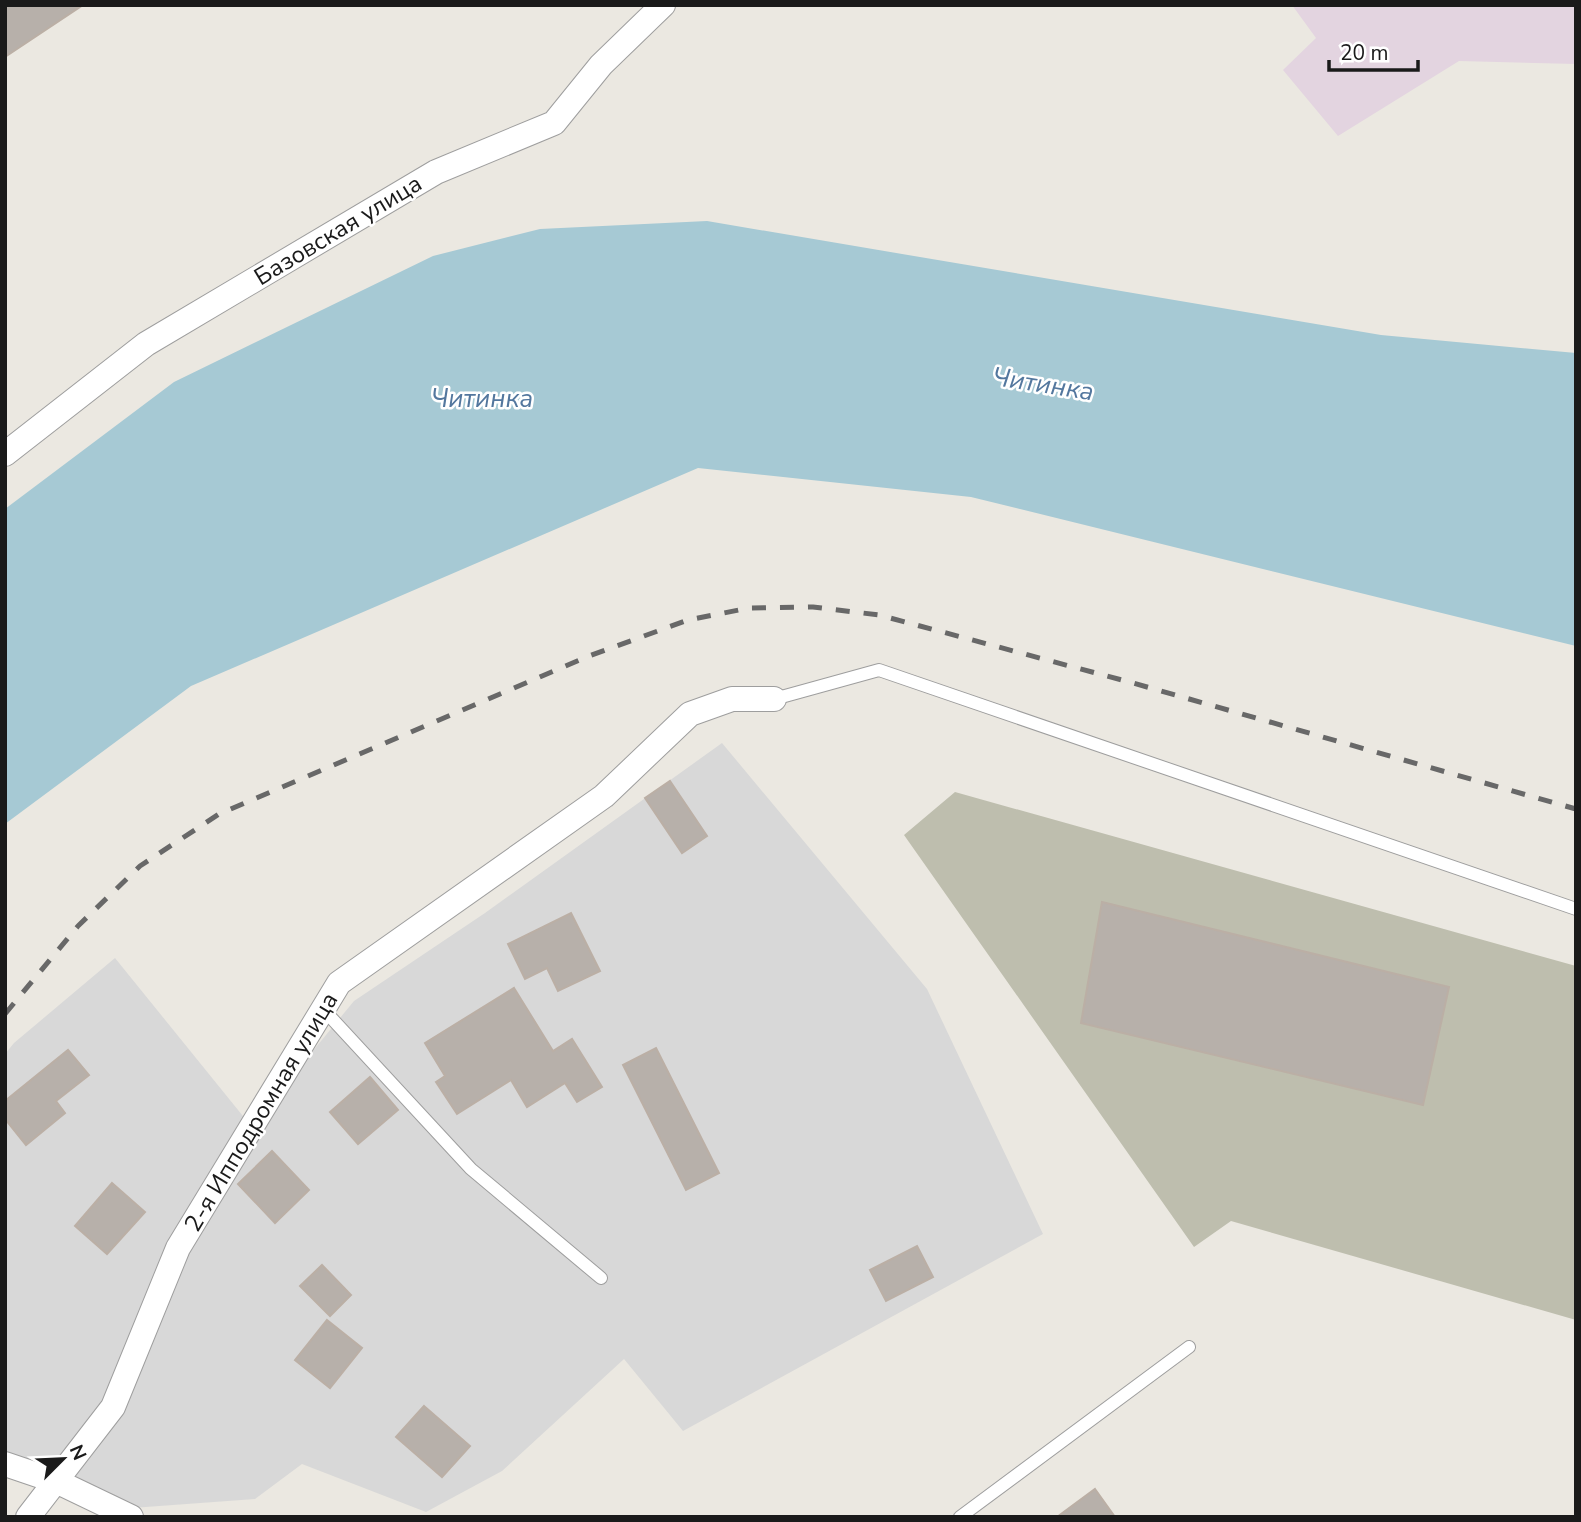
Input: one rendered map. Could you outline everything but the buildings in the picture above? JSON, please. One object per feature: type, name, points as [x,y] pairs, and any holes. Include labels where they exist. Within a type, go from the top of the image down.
[{"type":"street","name":"Базовская улица","points":[[5,454],[146,344],[436,172],[554,123],[601,65],[663,5]]},
{"type":"street","name":"2-я Ипподромная улица","points":[[28,1517],[58,1482],[113,1407],[178,1248],[339,983],[604,796],[690,714],[732,699],[774,699]]},
{"type":"street","points":[[5,1464],[58,1482],[131,1517]]},
{"type":"lane","points":[[774,699],[879,670],[1576,909]]},
{"type":"lane","points":[[323,1009],[471,1169],[601,1278]]},
{"type":"lane","points":[[960,1517],[1189,1347]]},
{"type":"shaded area","points":[[1292,5],[1576,5],[1576,64],[1459,61],[1338,136],[1283,70],[1316,38]]},
{"type":"shaded area","points":[[722,743],[927,989],[1043,1234],[683,1431],[624,1359],[502,1471],[426,1512],[302,1464],[255,1499],[132,1508],[60,1497],[5,1474],[5,1054],[14,1043],[115,958],[251,1126],[354,1001],[485,913]]},
{"type":"shaded area","points":[[955,792],[1576,966],[1576,1320],[1231,1221],[1194,1247],[904,835]]},
{"type":"water","name":"Читинка","points":[[707,221],[1381,335],[1576,353],[1576,646],[971,497],[698,468],[191,686],[5,824],[5,509],[174,382],[433,256],[540,229]]},
{"type":"railway","points":[[5,1014],[78,926],[140,866],[219,814],[589,656],[688,620],[749,608],[813,607],[879,615],[1133,683],[1576,809]]}]
